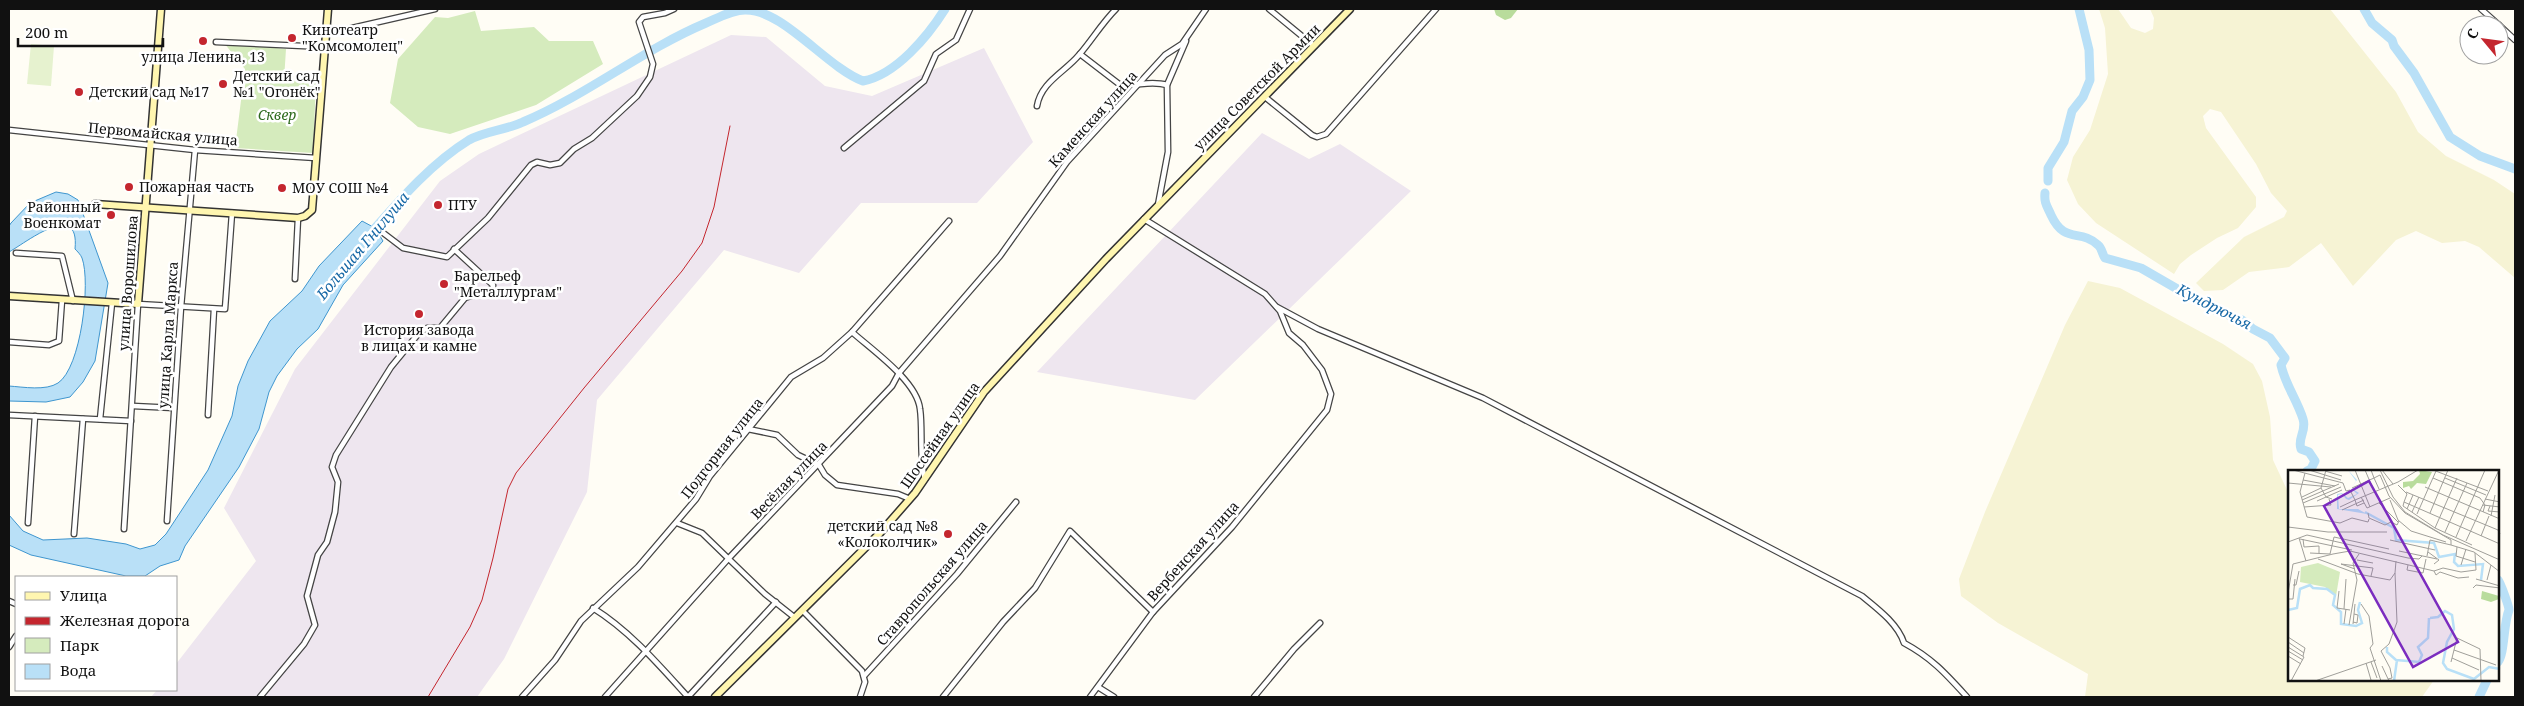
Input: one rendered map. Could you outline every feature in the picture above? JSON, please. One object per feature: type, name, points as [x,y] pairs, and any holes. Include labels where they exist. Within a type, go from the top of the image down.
[{"type":"main road","name":"улица Ворошилова","points":[[138,304],[161,9]]},
{"type":"main road","points":[[95,204],[298,218],[305,216],[312,210],[328,9]]},
{"type":"main road","name":"улица Советской Армии","points":[[1180,182],[1350,9]]},
{"type":"main road","name":"Шоссейная улица","points":[[715,697],[794,617],[803,611],[853,561],[910,499],[984,392],[1180,182]]},
{"type":"main road","points":[[9,296],[138,304]]},
{"type":"street","points":[[326,34],[435,9]]},
{"type":"street","points":[[382,232],[403,248],[444,258],[488,218],[535,162],[550,165],[560,163],[629,105],[650,77],[653,64],[652,56],[639,26],[641,19],[674,9]]},
{"type":"street","points":[[844,148],[924,81],[936,54],[956,40],[970,9]]},
{"type":"street","points":[[1036,106],[1044,89],[1062,69],[1080,54],[1116,9]]},
{"type":"street","name":"Каменская улица","points":[[985,276],[1067,162],[1165,55],[1176,49],[1187,37],[1206,9]]},
{"type":"street","points":[[1270,9],[1314,46]]},
{"type":"street","points":[[1265,96],[1312,135],[1317,137],[1326,134],[1436,9]]},
{"type":"street","points":[[1158,205],[1168,152],[1166,84],[1187,37]]},
{"type":"street","points":[[216,42],[325,47]]},
{"type":"street","points":[[1080,54],[1120,84],[1150,82],[1166,84]]},
{"type":"street","name":"Первомайская улица","points":[[9,130],[195,150],[316,158]]},
{"type":"street","name":"улица Карла Маркса","points":[[166,521],[188,211],[195,150]]},
{"type":"street","points":[[138,304],[225,309],[232,213]]},
{"type":"street","points":[[295,279],[298,218]]},
{"type":"street","points":[[1144,219],[1265,294],[1277,307],[1318,329],[1483,398],[1854,592],[1878,608],[1901,634],[1904,643],[1928,656],[1939,665],[1967,697]]},
{"type":"street","name":"Подгорная улица","points":[[522,697],[555,660],[572,632],[593,608],[638,567],[677,522],[748,428],[791,378],[823,358],[852,332],[949,221]]},
{"type":"street","points":[[260,697],[304,644],[315,626],[307,596],[318,555],[327,542],[336,512],[338,482],[332,467],[336,455],[392,367],[419,333],[426,328],[440,328],[465,298],[493,288],[488,278],[454,249]]},
{"type":"street","points":[[16,253],[62,256],[73,301]]},
{"type":"street","name":"Весёлая улица","points":[[604,697],[729,558],[819,466],[892,386],[899,373],[985,276]]},
{"type":"street","points":[[9,342],[49,345],[59,341],[62,300]]},
{"type":"street","points":[[100,419],[110,303]]},
{"type":"street","name":"улица Ворошилова","points":[[124,529],[138,304]]},
{"type":"street","name":"Вербенская улица","points":[[1090,697],[1153,612],[1232,527],[1318,423],[1330,402],[1328,382],[1319,364],[1303,345],[1289,333],[1277,307]]},
{"type":"street","points":[[208,416],[214,309]]},
{"type":"street","points":[[852,332],[899,373],[913,391],[920,407],[922,470],[925,479]]},
{"type":"street","points":[[133,406],[174,408]]},
{"type":"street","points":[[9,415],[131,421]]},
{"type":"street","points":[[28,522],[35,416]]},
{"type":"street","points":[[74,534],[83,419]]},
{"type":"street","points":[[748,428],[763,430],[777,435],[798,455],[819,466],[825,475],[837,485],[898,494],[910,499]]},
{"type":"street","name":"Ставропольская улица","points":[[864,676],[957,574],[1016,502]]},
{"type":"street","points":[[677,522],[702,533],[794,617]]},
{"type":"street","points":[[943,697],[1003,622],[1035,588],[1039,578],[1070,530],[1153,612]]},
{"type":"street","points":[[593,608],[606,616],[646,651],[688,697],[776,602]]},
{"type":"street","points":[[803,611],[851,659],[864,676],[865,682],[860,697]]},
{"type":"street","points":[[1254,697],[1294,649],[1320,623]]},
{"type":"street","points":[[1098,687],[1114,697]]},
{"type":"shaded area","points":[[2099,9],[2118,9],[2131,28],[2145,33],[2153,29],[2154,18],[2150,9],[2330,9],[2396,92],[2418,132],[2446,156],[2494,180],[2515,194],[2515,278],[2479,247],[2465,241],[2442,243],[2416,231],[2396,240],[2353,286],[2321,243],[2289,267],[2249,272],[2223,290],[2204,291],[2196,283],[2244,237],[2284,217],[2287,211],[2271,193],[2256,164],[2221,112],[2210,109],[2203,116],[2206,128],[2256,197],[2256,207],[2238,228],[2217,238],[2191,255],[2180,264],[2174,274],[2096,223],[2078,204],[2067,180],[2073,157],[2090,130],[2108,74],[2105,28]]},
{"type":"shaded area","points":[[731,35],[766,37],[825,86],[872,96],[984,48],[1033,142],[977,203],[861,203],[799,273],[724,250],[597,400],[587,492],[504,659],[477,697],[151,697],[156,691],[178,691],[178,661],[256,561],[224,508],[295,369],[440,181],[479,154]]},
{"type":"shaded area","points":[[1262,133],[1309,159],[1340,144],[1411,191],[1195,400],[1037,372]]},
{"type":"shaded area","points":[[2088,281],[2120,288],[2223,344],[2253,364],[2262,381],[2270,417],[2273,460],[2288,492],[2288,681],[2433,681],[2422,697],[2085,697],[2088,674],[1998,623],[1961,596],[1959,579],[1985,512],[2065,325]]},
{"type":"green space","points":[[1494,9],[1518,9],[1511,18],[1505,20],[1496,15]]},
{"type":"green space","points":[[475,11],[481,31],[534,27],[549,41],[593,41],[603,64],[536,105],[450,134],[418,127],[390,103],[398,59],[435,17],[448,18]]},
{"type":"green space","name":"Сквер","points":[[224,43],[286,49],[284,80],[316,82],[313,153],[235,148],[245,69]]},
{"type":"green space","points":[[31,44],[54,46],[51,86],[27,84]]},
{"type":"water","points":[[56,192],[68,194],[78,200],[108,283],[95,361],[83,382],[70,397],[46,402],[9,401],[9,386],[41,388],[58,383],[66,374],[73,361],[78,343],[84,304],[84,270],[81,257],[75,249],[74,234],[69,227],[61,225],[39,233],[9,252],[9,226],[11,223],[30,203]]},
{"type":"water","points":[[362,221],[375,228],[383,241],[343,285],[318,329],[297,349],[277,376],[269,392],[259,429],[239,467],[185,546],[179,560],[160,566],[145,576],[126,576],[31,555],[9,545],[9,515],[23,531],[43,540],[87,538],[126,544],[140,549],[155,545],[166,534],[208,470],[232,416],[238,386],[248,361],[270,321],[302,291],[319,266]]},
{"type":"waterway","name":"Большая Гнилуша","points":[[368,236],[428,172],[469,140],[516,125],[547,111],[659,46],[735,11],[759,12],[774,19],[789,28],[834,64],[863,81],[875,77],[899,63],[930,31],[945,9]]},
{"type":"waterway","name":"Кундрючья","points":[[2048,181],[2048,168],[2064,142],[2072,111],[2083,97],[2090,80],[2089,50],[2079,9]]},
{"type":"waterway","name":"Кундрючья","points":[[2364,9],[2372,23],[2392,40],[2394,46],[2414,73],[2450,137],[2480,156],[2515,169]]},
{"type":"waterway","name":"Кундрючья","points":[[2045,193],[2046,204],[2056,224],[2067,233],[2091,240],[2099,246],[2105,258],[2141,268],[2212,309],[2242,320],[2253,329],[2270,338],[2285,358],[2281,365],[2283,372],[2304,423],[2300,441],[2301,449],[2309,452],[2315,461],[2309,470]]},
{"type":"waterway","name":"Кундрючья","points":[[2499,582],[2509,610],[2499,660]]},
{"type":"waterway","name":"Кундрючья","points":[[2479,697],[2487,681]]},
{"type":"railway","points":[[428,697],[470,627],[482,600],[508,489],[516,473],[682,271],[702,243],[714,207],[730,126]]},
{"type":"place","name":"Кинотеатр \"Комсомолец\"","points":[[292,38]]},
{"type":"place","name":"улица Ленина, 13","points":[[203,41]]},
{"type":"place","name":"Детский сад №1 \"Огонёк\"","points":[[223,84]]},
{"type":"place","name":"Детский сад №17","points":[[79,92]]},
{"type":"place","name":"Пожарная часть","points":[[129,187]]},
{"type":"place","name":"МОУ СОШ №4","points":[[282,188]]},
{"type":"place","name":"ПТУ","points":[[438,205]]},
{"type":"place","name":"Районный Военкомат","points":[[111,215]]},
{"type":"place","name":"Барельеф \"Металлургам\"","points":[[444,284]]},
{"type":"place","name":"История завода в лицах и камне","points":[[419,314]]},
{"type":"place","name":"детский сад №8 «Колоколчик»","points":[[948,534]]}]
